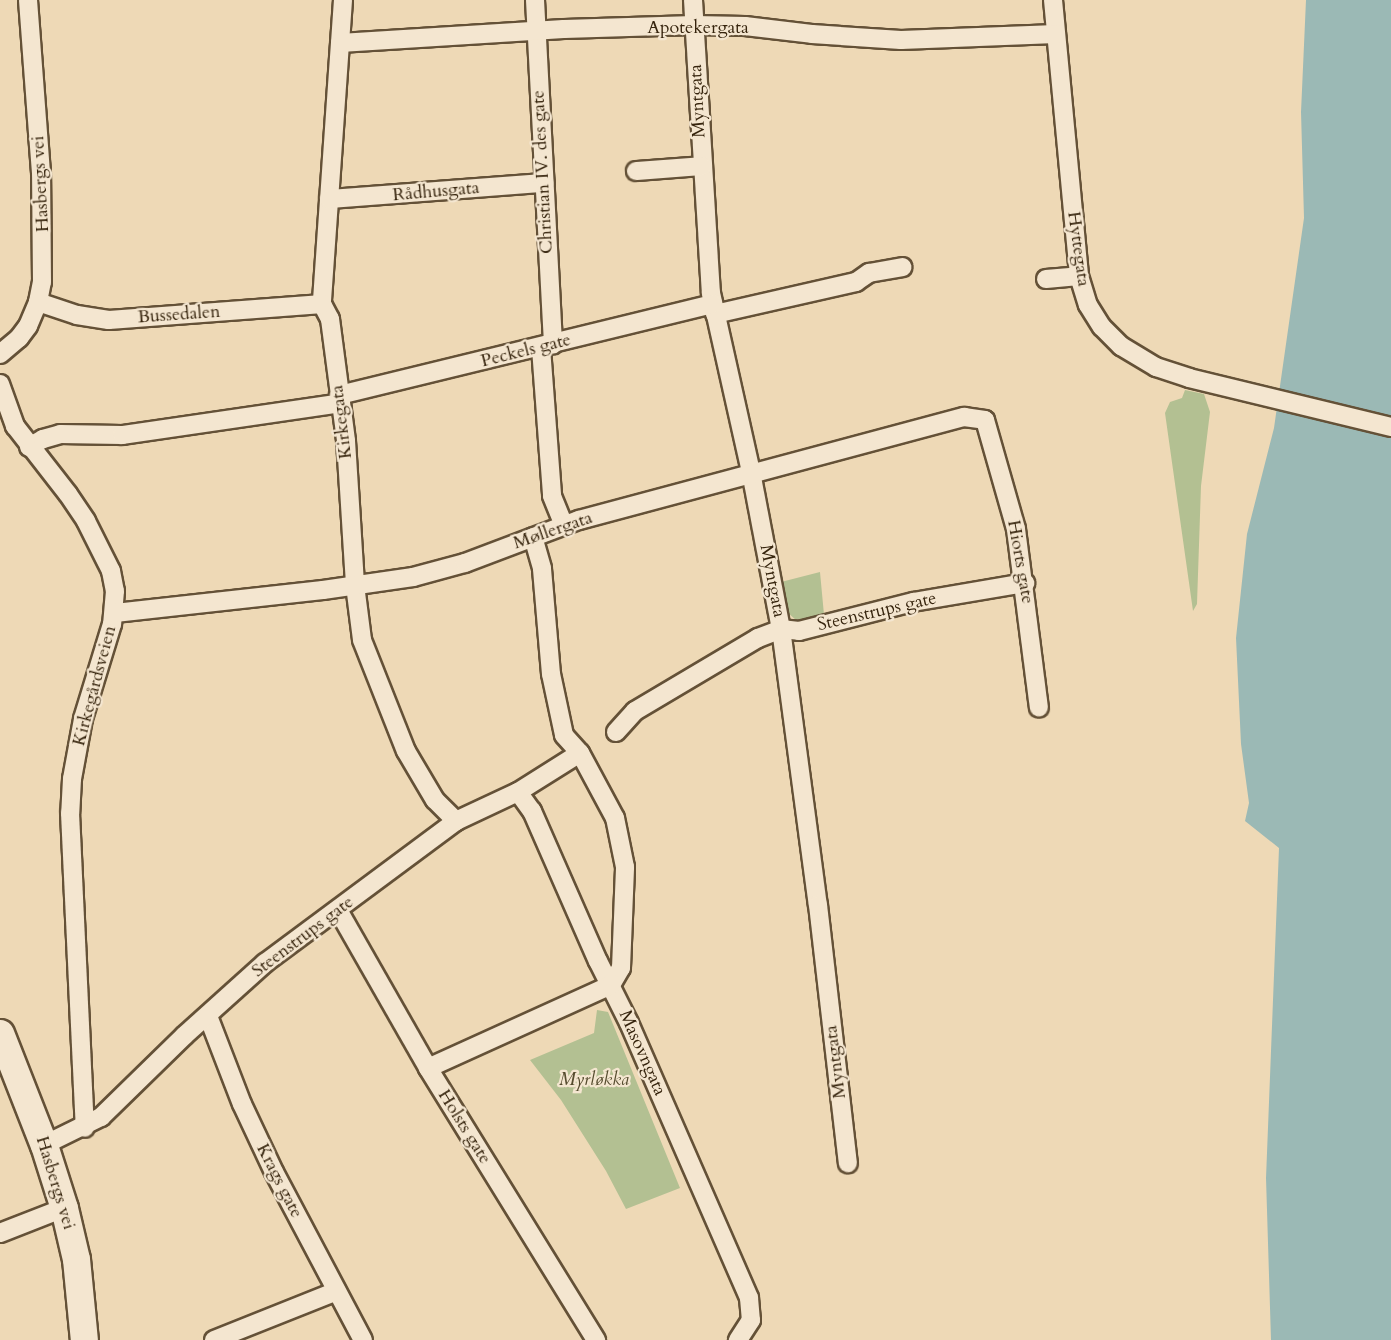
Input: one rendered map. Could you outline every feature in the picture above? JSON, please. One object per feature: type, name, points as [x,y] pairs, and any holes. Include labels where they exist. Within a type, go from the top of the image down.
[{"type":"street","name":"Hasbergs vei","points":[[0,354],[19,338],[38,302],[43,270],[43,226],[28,0]]},
{"type":"street","name":"Kirkegata","points":[[343,0],[322,304],[330,319],[340,399],[355,585],[362,640],[406,751],[435,800],[456,821]]},
{"type":"street","name":"Christian IV. des gate","points":[[535,0],[544,183],[546,438],[552,496],[564,525]]},
{"type":"street","name":"Myntgata","points":[[693,0],[702,166],[714,309],[751,472],[781,629],[818,905],[848,1163]]},
{"type":"street","name":"Hyttegata","points":[[1053,0],[1079,276],[1088,304],[1102,327],[1121,346],[1156,367],[1178,375],[1391,426]]},
{"type":"street","name":"Apotekergata","points":[[340,43],[535,31],[694,26],[745,26],[812,34],[901,40],[1056,34]]},
{"type":"street","points":[[636,171],[702,166]]},
{"type":"street","name":"Rådhusgata","points":[[329,200],[544,183]]},
{"type":"street","name":"Peckels gate","points":[[29,447],[43,439],[60,434],[122,435],[340,399],[547,346],[714,309],[856,282],[869,273],[902,267]]},
{"type":"street","points":[[1046,279],[1079,276]]},
{"type":"street","name":"Bussedalen","points":[[38,302],[83,316],[109,320],[322,304]]},
{"type":"street","name":"Kirkegårdsveien","points":[[0,384],[11,419],[29,447],[68,494],[96,540],[111,571],[115,591],[115,613],[82,719],[72,779],[70,813],[81,1088],[85,1128]]},
{"type":"street","name":"Møllergata","points":[[115,613],[355,585],[439,571],[564,525],[751,472],[964,417],[985,420]]},
{"type":"street","name":"Hiorts gate","points":[[985,420],[1016,529],[1025,583],[1039,708]]},
{"type":"street","points":[[428,1068],[611,985],[621,968],[625,867],[615,818],[580,753],[564,735],[551,674],[542,568],[533,537]]},
{"type":"street","name":"Steenstrups gate","points":[[616,732],[635,711],[758,638],[781,629],[799,631],[913,602],[1025,583]]},
{"type":"street","name":"Steenstrups gate","points":[[44,1145],[85,1128],[115,1106],[265,963],[456,821],[518,792],[580,753]]},
{"type":"street","name":"Masovngata","points":[[518,792],[532,811],[749,1298],[751,1320],[738,1340]]},
{"type":"street","name":"Holsts gate","points":[[338,910],[428,1068],[596,1340]]},
{"type":"street","name":"Krags gate","points":[[208,1016],[243,1104],[274,1172],[363,1340]]},
{"type":"street","name":"Hasbergs vei","points":[[0,1033],[44,1145],[64,1208],[76,1259],[84,1340]]},
{"type":"street","points":[[0,1233],[64,1208]]},
{"type":"street","points":[[214,1340],[337,1291]]},
{"type":"green space","points":[[1185,390],[1204,394],[1210,412],[1201,486],[1197,604],[1193,611],[1165,413],[1170,402],[1182,398]]},
{"type":"green space","points":[[820,572],[824,615],[796,620],[788,613],[781,582]]},
{"type":"green space","name":"Myrløkka","points":[[597,1010],[608,1012],[680,1188],[626,1209],[606,1171],[561,1100],[530,1060],[594,1033]]},
{"type":"water","points":[[1306,0],[1391,0],[1391,1340],[1271,1340],[1266,1178],[1279,848],[1245,821],[1249,803],[1241,744],[1236,638],[1247,534],[1274,428],[1304,218],[1301,112]]}]
